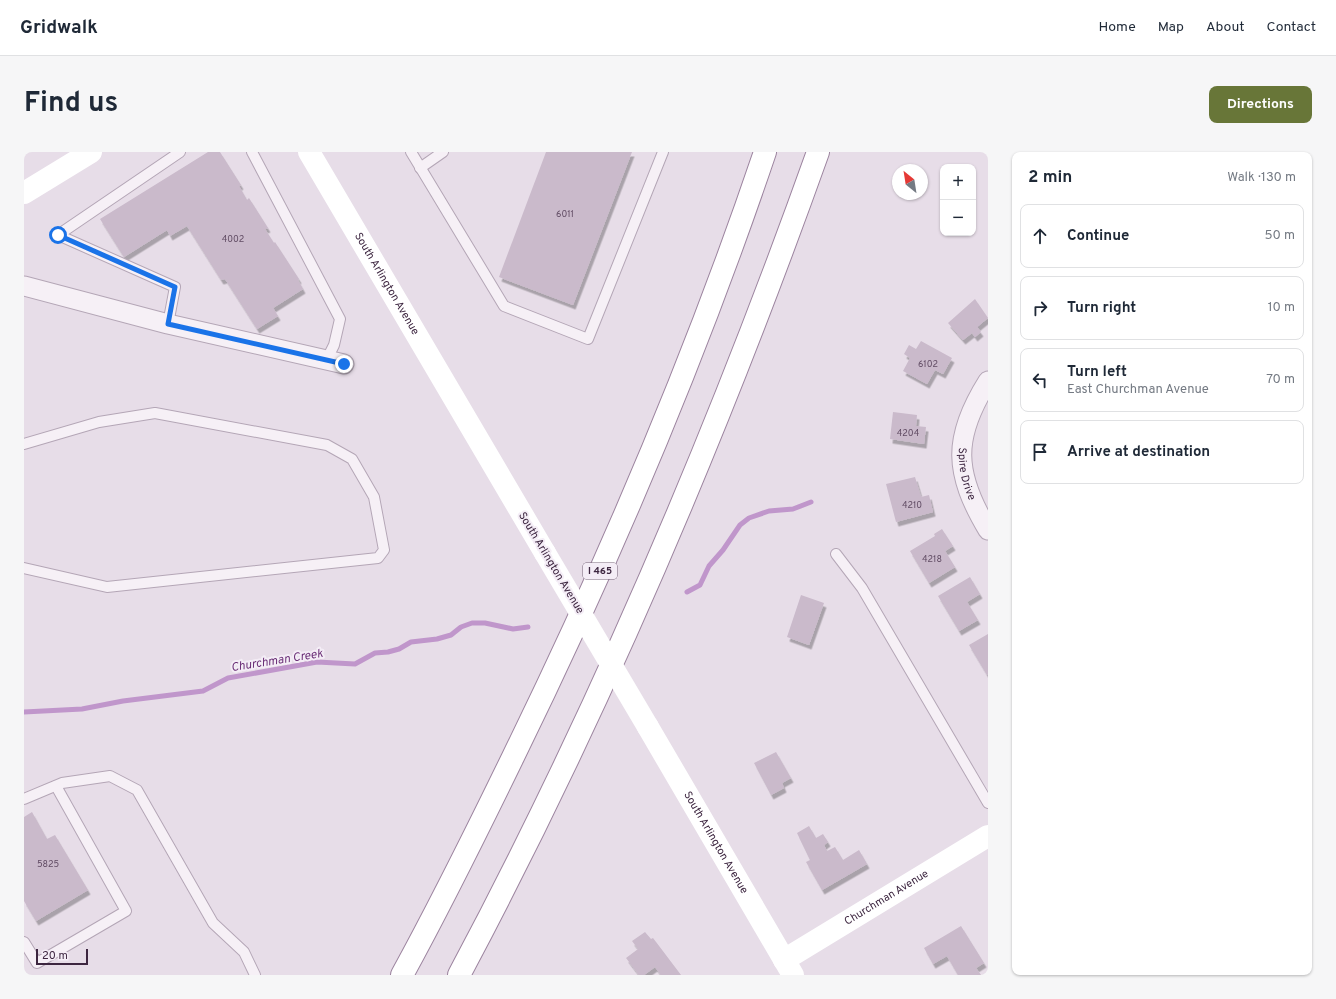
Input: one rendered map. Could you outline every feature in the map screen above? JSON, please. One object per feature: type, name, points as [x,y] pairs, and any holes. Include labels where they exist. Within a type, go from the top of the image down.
[{"type":"main road","points":[[24,194],[91,152]]},
{"type":"main road","name":"South Arlington Avenue","points":[[309,152],[789,968]]},
{"type":"main road","name":"I 465","points":[[402,975],[499,787],[590,596],[634,493],[708,309],[765,152]]},
{"type":"main road","points":[[458,975],[497,903],[586,722],[672,531],[756,320],[818,152]]},
{"type":"main road","name":"Churchman Avenue","points":[[789,968],[988,836]]},
{"type":"street","points":[[24,286],[168,324],[336,361]]},
{"type":"street","name":"Spire Drive","points":[[988,381],[969,414],[962,446],[964,475],[973,504],[988,530]]},
{"type":"lane","points":[[168,324],[175,287],[58,235],[180,152]]},
{"type":"lane","points":[[252,152],[340,319],[334,345],[336,361]]},
{"type":"lane","points":[[411,152],[504,306],[588,339],[663,152]]},
{"type":"lane","points":[[420,168],[444,152]]},
{"type":"lane","points":[[24,444],[99,422],[155,413],[327,445],[352,460],[374,497],[384,550],[378,558],[107,587],[24,568]]},
{"type":"lane","points":[[836,554],[862,588],[988,803]]},
{"type":"lane","points":[[24,799],[62,783],[110,776],[137,790],[213,923],[244,952],[255,975]]},
{"type":"lane","points":[[24,942],[37,963],[126,911],[56,786]]},
{"type":"building","points":[[208,152],[220,152],[241,185],[239,186],[247,200],[249,198],[268,228],[265,229],[299,279],[298,280],[303,289],[273,308],[278,316],[257,329],[225,279],[221,280],[187,226],[170,236],[167,230],[124,257],[100,219]]},
{"type":"building","points":[[546,152],[632,152],[573,305],[499,277]]},
{"type":"building","points":[[975,299],[988,318],[977,327],[981,332],[975,337],[972,333],[963,340],[948,323]]},
{"type":"building","points":[[921,341],[952,358],[943,374],[935,370],[927,384],[903,371],[910,358],[904,354],[909,345],[916,349]]},
{"type":"building","points":[[893,412],[917,415],[916,426],[926,427],[924,444],[890,439]]},
{"type":"building","points":[[915,477],[921,497],[929,495],[933,512],[896,522],[886,484]]},
{"type":"building","points":[[942,529],[953,546],[945,551],[955,567],[929,583],[910,551],[935,536],[934,534]]},
{"type":"building","points":[[970,577],[980,594],[967,602],[978,620],[959,631],[938,596]]},
{"type":"building","points":[[801,595],[824,603],[809,645],[787,637]]},
{"type":"building","points":[[988,634],[988,674],[987,675],[969,645]]},
{"type":"building","points":[[776,752],[791,778],[782,783],[784,788],[771,795],[754,763]]},
{"type":"building","points":[[32,812],[47,839],[55,835],[88,890],[36,921],[24,901],[24,817]]},
{"type":"building","points":[[809,826],[816,838],[823,834],[828,842],[824,845],[827,851],[835,847],[843,860],[859,850],[867,864],[822,890],[806,862],[810,860],[797,833]]},
{"type":"building","points":[[961,926],[984,963],[976,968],[981,975],[958,975],[947,956],[933,964],[924,948]]},
{"type":"building","points":[[645,932],[651,939],[653,938],[681,975],[661,975],[655,967],[644,975],[639,975],[626,958],[638,949],[632,941]]},
{"type":"waterway","name":"Churchman Creek","points":[[687,592],[700,585],[709,566],[723,550],[740,525],[749,518],[769,511],[793,509],[811,502]]},
{"type":"waterway","name":"Churchman Creek","points":[[24,712],[82,709],[123,701],[203,691],[228,678],[317,662],[355,664],[375,653],[399,649],[411,642],[437,639],[451,635],[461,627],[472,623],[485,623],[513,629],[528,627]]},
{"type":"route","points":[[58,235],[175,287],[168,324],[344,364]]}]
